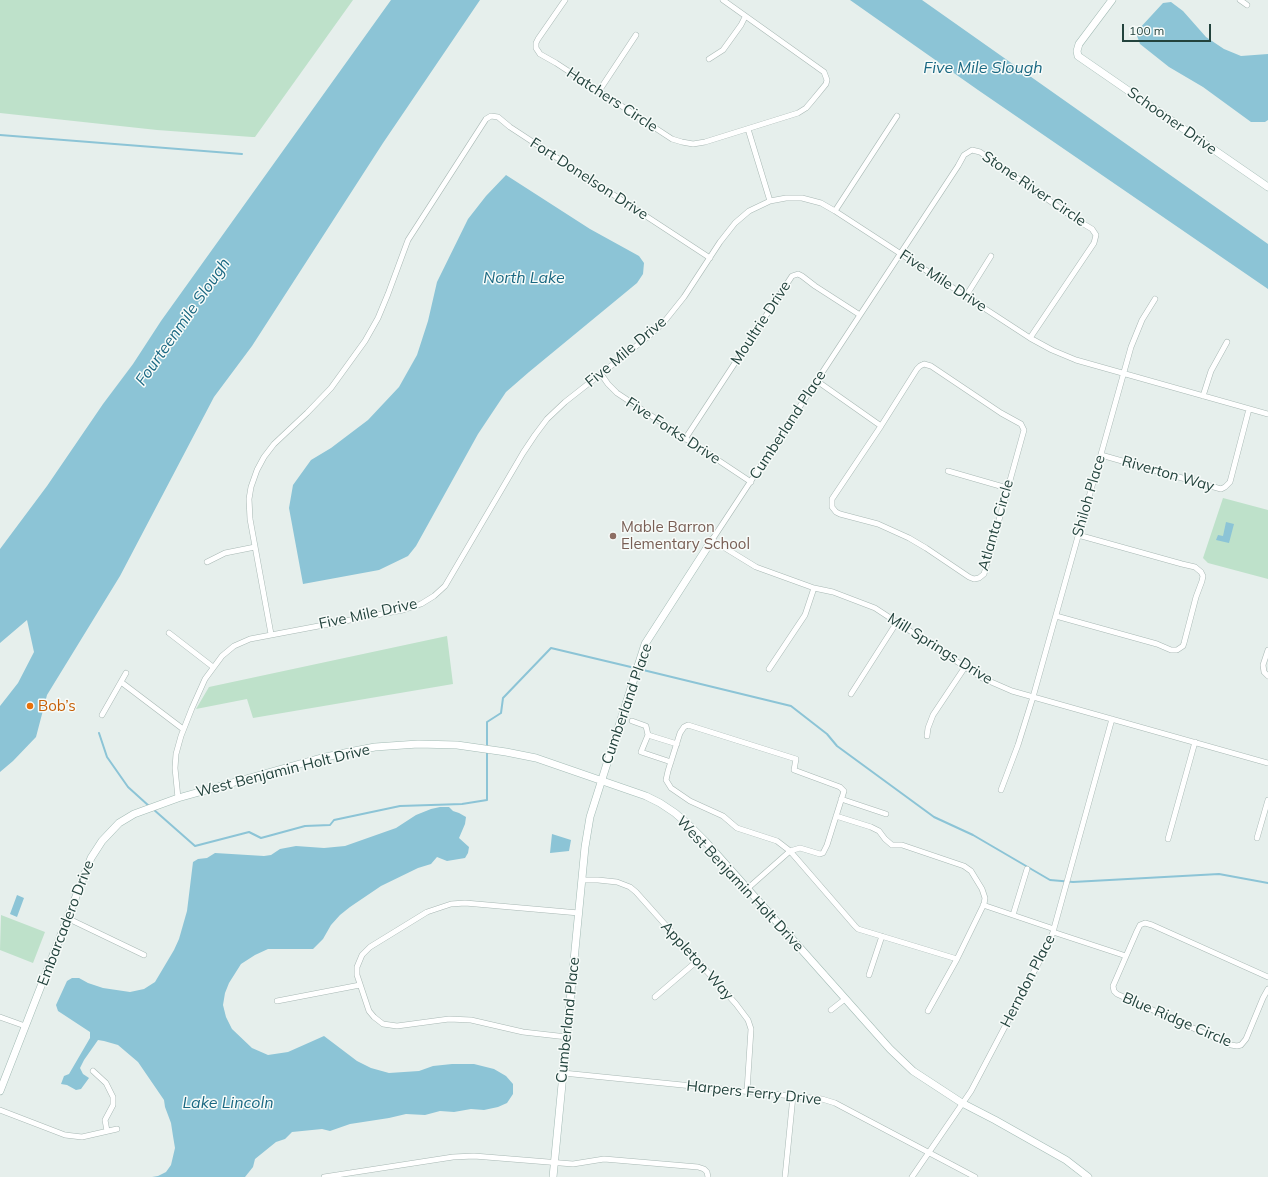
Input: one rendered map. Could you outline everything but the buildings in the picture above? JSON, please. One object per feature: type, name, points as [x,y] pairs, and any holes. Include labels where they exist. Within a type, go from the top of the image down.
[{"type":"street","name":"Hatchers Circle","points":[[565,0],[536,43],[536,48],[540,54],[666,135],[682,142],[699,143],[802,111],[826,84],[824,72],[723,0]]},
{"type":"street","name":"Schooner Drive","points":[[1112,0],[1079,44],[1077,54],[1080,58],[1268,187]]},
{"type":"street","points":[[1240,0],[1247,5]]},
{"type":"street","points":[[708,59],[722,50],[741,25],[745,17]]},
{"type":"street","points":[[599,91],[636,35]]},
{"type":"street","name":"Fort Donelson Drive","points":[[271,634],[249,509],[251,487],[256,470],[274,444],[331,388],[365,341],[378,318],[408,240],[486,119],[491,116],[498,117],[710,258]]},
{"type":"street","points":[[835,211],[897,116]]},
{"type":"street","points":[[748,129],[770,201]]},
{"type":"street","name":"Stone River Circle","points":[[901,253],[964,155],[972,150],[980,152],[1092,229],[1096,235],[1094,243],[1030,338]]},
{"type":"street","name":"Five Mile Drive","points":[[178,798],[175,768],[176,754],[183,729],[200,688],[222,656],[234,646],[250,639],[403,610],[421,604],[434,596],[444,586],[455,569],[535,435],[547,419],[565,402],[649,336],[664,322],[684,297],[735,223],[750,211],[770,201],[786,198],[802,198],[821,203],[901,253],[1030,338],[1052,350],[1076,360],[1268,414]]},
{"type":"street","name":"Cumberland Place","points":[[553,1177],[587,831],[601,780],[645,644],[901,253]]},
{"type":"street","points":[[966,296],[991,256]]},
{"type":"street","name":"Moultrie Drive","points":[[685,438],[792,276],[798,274],[802,276],[860,315]]},
{"type":"street","name":"Shiloh Place","points":[[1001,790],[1016,752],[1033,697],[1137,330],[1155,299]]},
{"type":"street","points":[[1203,396],[1211,371],[1227,342]]},
{"type":"street","name":"Atlanta Circle","points":[[924,364],[931,366],[1022,426],[1024,430],[1023,435],[1007,488],[984,574],[979,578],[974,579],[909,538],[878,524],[836,512],[832,507],[832,499],[917,369],[924,364]]},
{"type":"street","name":"Five Forks Drive","points":[[601,374],[617,393],[751,482]]},
{"type":"street","points":[[817,382],[881,426]]},
{"type":"street","name":"Riverton Way","points":[[1101,455],[1221,489],[1226,487],[1230,482],[1249,409]]},
{"type":"street","points":[[948,471],[1007,488]]},
{"type":"street","points":[[1056,616],[1157,644],[1171,650],[1177,650],[1183,646],[1196,597],[1202,581],[1203,576],[1195,567],[1078,535]]},
{"type":"street","name":"Mill Springs Drive","points":[[712,540],[756,567],[814,588],[833,592],[862,602],[874,608],[982,678],[1012,691],[1268,763]]},
{"type":"street","points":[[207,562],[225,553],[255,547]]},
{"type":"street","points":[[769,669],[805,615],[814,588]]},
{"type":"street","points":[[851,694],[897,622]]},
{"type":"street","points":[[169,632],[213,667]]},
{"type":"street","points":[[1268,650],[1263,665],[1263,670],[1268,676]]},
{"type":"street","points":[[927,736],[928,728],[934,715],[965,667]]},
{"type":"street","points":[[102,715],[126,673]]},
{"type":"street","points":[[121,682],[183,729]]},
{"type":"street","name":"Herndon Place","points":[[912,1177],[971,1091],[1043,955],[1053,931],[1112,719]]},
{"type":"street","points":[[632,721],[646,726],[648,735],[641,752],[671,762]]},
{"type":"street","points":[[747,889],[790,851],[800,848],[820,854],[823,853],[827,845],[844,791],[840,787],[794,770],[796,759],[688,725],[684,727],[680,733],[666,780],[671,788],[690,801],[723,816],[737,828],[777,841],[790,851],[855,926],[882,936],[957,959]]},
{"type":"street","points":[[648,735],[677,744]]},
{"type":"street","points":[[1168,839],[1195,742]]},
{"type":"street","name":"West Benjamin Holt Drive","points":[[178,798],[321,758],[375,747],[418,744],[457,745],[536,758],[646,796],[675,813],[691,827],[890,1049],[913,1071],[962,1103],[1066,1160],[1088,1177]]},
{"type":"street","name":"Embarcadero Drive","points":[[0,1091],[91,858],[109,832],[119,823],[134,814],[178,798]]},
{"type":"street","points":[[842,799],[886,814]]},
{"type":"street","points":[[1257,838],[1268,800]]},
{"type":"street","points":[[836,816],[879,831],[892,845],[902,845],[964,866],[971,871],[982,889],[985,898],[983,905],[957,959],[928,1011]]},
{"type":"street","points":[[1013,915],[1027,869]]},
{"type":"street","name":"Appleton Way","points":[[582,880],[617,882],[630,887],[736,1004],[749,1022],[752,1034],[746,1091]]},
{"type":"street","points":[[567,1037],[523,1032],[471,1020],[449,1019],[398,1026],[387,1025],[377,1020],[371,1014],[357,975],[357,967],[360,959],[366,951],[427,912],[441,906],[465,903],[579,913]]},
{"type":"street","points":[[983,905],[1126,956]]},
{"type":"street","points":[[67,918],[144,955]]},
{"type":"street","name":"Blue Ridge Circle","points":[[1268,977],[1148,923],[1145,923],[1139,926],[1114,982],[1114,991],[1233,1046],[1241,1045],[1246,1039],[1257,1011],[1268,989]]},
{"type":"street","points":[[869,975],[882,936]]},
{"type":"street","points":[[655,997],[697,961]]},
{"type":"street","points":[[277,1000],[360,985]]},
{"type":"street","points":[[831,1010],[845,999]]},
{"type":"street","points":[[0,1017],[25,1026]]},
{"type":"street","points":[[93,1071],[106,1083],[114,1097],[113,1105],[105,1120],[107,1131]]},
{"type":"street","name":"Harpers Ferry Drive","points":[[563,1074],[822,1099],[835,1104],[975,1177]]},
{"type":"street","points":[[785,1177],[793,1096]]},
{"type":"street","points":[[0,1110],[65,1135],[82,1137],[117,1129]]},
{"type":"street","points":[[324,1177],[356,1174],[453,1157],[474,1156],[578,1164],[594,1160],[612,1160],[698,1167],[706,1171],[708,1177]]},
{"type":"green space","points":[[0,0],[353,0],[255,137],[252,137],[157,130],[0,113]]},
{"type":"green space","points":[[1223,498],[1268,510],[1268,579],[1208,563],[1203,558]]},
{"type":"green space","points":[[447,636],[453,684],[253,718],[247,699],[196,709],[209,687]]},
{"type":"green space","points":[[1,915],[45,932],[33,963],[0,950]]},
{"type":"water","name":"Fourteenmile Slough","points":[[391,0],[480,0],[383,143],[252,346],[214,397],[120,576],[47,695],[36,737],[0,772],[0,706],[18,683],[34,652],[27,620],[0,643],[0,549],[47,486],[103,404],[133,364],[161,321]]},
{"type":"water","name":"Five Mile Slough","points":[[850,0],[922,0],[1268,244],[1268,289],[978,90]]},
{"type":"water","points":[[1171,2],[1183,11],[1206,37],[1224,49],[1241,56],[1268,54],[1268,120],[1265,122],[1251,122],[1203,87],[1169,67],[1140,44],[1136,33],[1163,3]]},
{"type":"water","name":"North Lake","points":[[506,175],[590,229],[639,256],[644,263],[643,274],[637,283],[506,392],[478,434],[416,546],[408,556],[379,570],[303,584],[289,508],[293,485],[311,460],[331,448],[368,420],[399,387],[417,355],[428,321],[437,282],[468,219],[486,196]]},
{"type":"water","points":[[1226,522],[1234,524],[1229,543],[1216,540],[1218,535],[1223,536]]},
{"type":"water","name":"Lake Lincoln","points":[[440,807],[449,807],[453,811],[466,817],[465,824],[459,838],[469,847],[465,858],[447,861],[437,857],[431,864],[418,868],[381,886],[340,915],[331,925],[323,939],[313,949],[268,949],[255,955],[241,964],[229,983],[225,993],[223,1005],[226,1017],[232,1029],[252,1048],[268,1055],[288,1052],[324,1036],[357,1061],[371,1068],[389,1073],[419,1071],[433,1066],[474,1064],[494,1069],[506,1076],[513,1084],[513,1094],[507,1103],[498,1107],[484,1110],[471,1109],[454,1112],[440,1111],[425,1115],[406,1114],[350,1124],[330,1131],[322,1129],[292,1132],[285,1139],[276,1142],[255,1159],[253,1167],[245,1177],[152,1177],[166,1172],[171,1165],[175,1148],[171,1123],[164,1100],[138,1062],[118,1045],[98,1040],[80,1068],[83,1074],[89,1078],[81,1089],[76,1090],[67,1085],[61,1084],[64,1076],[69,1074],[90,1038],[90,1032],[58,1011],[56,1005],[67,981],[72,978],[79,978],[103,988],[130,992],[144,989],[155,982],[179,939],[187,911],[193,862],[198,859],[207,858],[215,853],[264,856],[271,855],[280,849],[296,846],[324,848],[345,846],[396,828],[416,815]]},
{"type":"water","points":[[552,834],[571,840],[569,851],[550,853]]},
{"type":"water","points":[[17,895],[24,898],[17,917],[10,914]]},
{"type":"waterway","points":[[0,135],[242,154]]},
{"type":"waterway","points":[[487,748],[487,722],[501,713],[503,698],[551,648],[635,668]]},
{"type":"waterway","points":[[639,669],[791,706],[827,734],[837,746],[934,817],[973,835],[1050,880],[1073,882],[1219,874],[1268,883]]},
{"type":"waterway","points":[[99,733],[107,757],[128,787],[149,806]]},
{"type":"waterway","points":[[153,809],[195,846],[249,832],[261,838],[305,826],[330,825],[334,820],[400,806],[462,804],[487,800],[487,752]]},
{"type":"place","name":"Mable Barron Elementary School","points":[[613,536]]},
{"type":"place","name":"Bob’s","points":[[30,706]]}]
